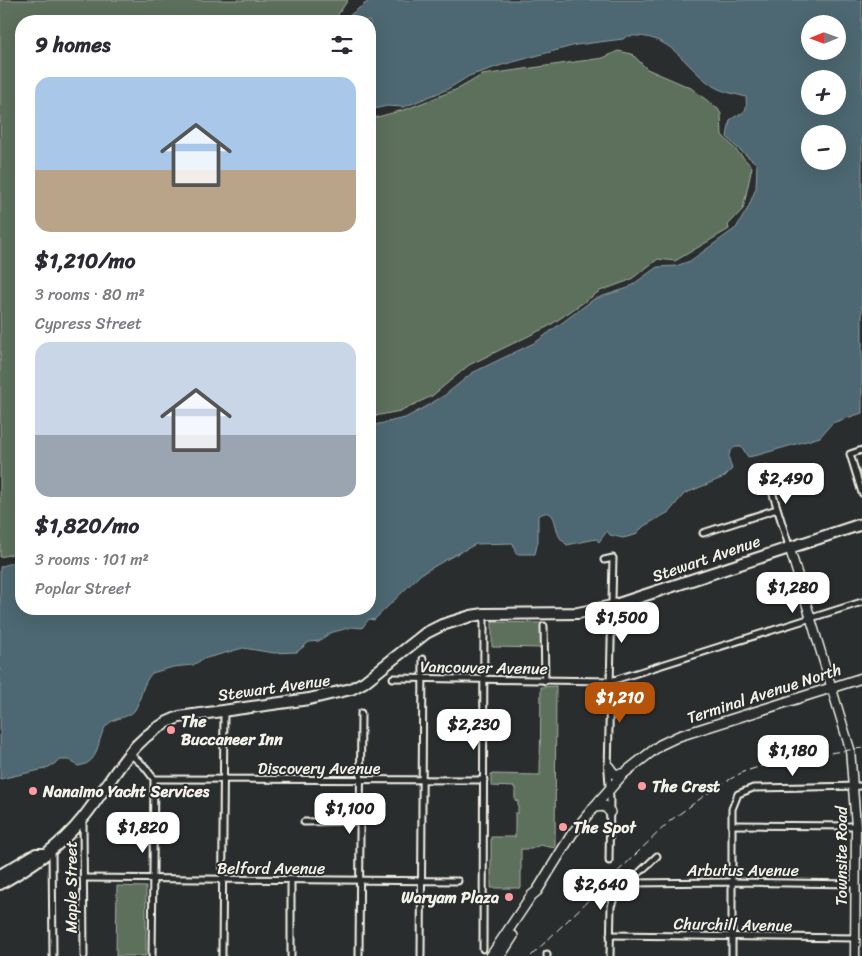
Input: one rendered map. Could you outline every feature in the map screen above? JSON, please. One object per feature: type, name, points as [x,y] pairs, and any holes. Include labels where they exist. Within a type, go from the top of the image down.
[{"type":"highway","name":"Stewart Avenue","points":[[0,884],[39,861],[83,819],[130,753],[148,732],[162,723],[179,717],[309,699],[351,689],[364,682],[426,633],[458,620],[484,614],[578,612],[612,606],[788,546],[862,524]]},
{"type":"highway","name":"Stewart Avenue","points":[[0,875],[36,854],[48,852]]},
{"type":"main road","name":"Terminal Avenue North","points":[[491,956],[531,896],[536,892],[572,834],[623,774],[644,756],[679,736],[862,678]]},
{"type":"main road","points":[[609,767],[614,774],[623,774]]},
{"type":"main road","points":[[594,807],[605,806],[610,812]]},
{"type":"main road","name":"Terminal Avenue North","points":[[500,956],[535,900],[536,892]]},
{"type":"street","points":[[862,450],[850,454],[862,493]]},
{"type":"street","name":"Townsite Road","points":[[765,469],[850,748],[858,786],[855,956]]},
{"type":"street","points":[[703,533],[777,509]]},
{"type":"street","points":[[604,560],[613,558],[609,860]]},
{"type":"street","name":"Vancouver Avenue","points":[[393,678],[611,681],[862,602]]},
{"type":"street","points":[[483,949],[484,614]]},
{"type":"street","points":[[544,626],[545,681]]},
{"type":"street","points":[[421,956],[423,659]]},
{"type":"street","points":[[222,956],[224,710]]},
{"type":"street","points":[[359,956],[361,713]]},
{"type":"street","points":[[130,753],[154,779],[152,956]]},
{"type":"street","name":"Discovery Avenue","points":[[154,779],[484,780]]},
{"type":"street","points":[[732,956],[732,809],[738,794],[753,788],[858,786]]},
{"type":"street","name":"Maple Street","points":[[83,819],[84,956]]},
{"type":"street","points":[[304,822],[360,822]]},
{"type":"street","points":[[732,825],[856,826]]},
{"type":"street","points":[[48,852],[53,956]]},
{"type":"street","points":[[610,956],[611,906],[615,896],[657,856]]},
{"type":"street","name":"Belford Avenue","points":[[83,878],[458,881]]},
{"type":"street","points":[[291,881],[291,956]]},
{"type":"street","name":"Arbutus Avenue","points":[[630,883],[855,884]]},
{"type":"street","name":"Churchill Avenue","points":[[610,935],[855,938]]},
{"type":"green space","points":[[0,0],[348,0],[338,15],[15,15],[15,553],[0,557]]},
{"type":"green space","points":[[618,51],[632,54],[647,69],[691,88],[718,109],[721,114],[722,135],[752,167],[743,209],[728,225],[729,229],[675,261],[658,259],[630,280],[600,291],[549,326],[469,365],[432,396],[400,411],[376,416],[376,117],[407,109],[460,88],[482,75],[603,58]]},
{"type":"green space","points":[[492,622],[542,623],[542,648],[492,647]]},
{"type":"green space","points":[[556,686],[555,848],[540,845],[531,849],[521,849],[521,888],[491,888],[491,837],[515,837],[515,813],[518,813],[518,801],[515,800],[515,787],[491,786],[491,774],[540,775],[541,687]]},
{"type":"green space","points":[[117,886],[146,887],[146,956],[116,956]]},
{"type":"water","points":[[370,0],[862,0],[862,413],[832,423],[820,437],[758,455],[748,457],[742,447],[735,447],[729,454],[732,469],[724,477],[684,494],[669,512],[644,526],[635,535],[623,538],[610,535],[607,531],[599,542],[596,539],[567,545],[559,536],[551,515],[544,513],[538,516],[538,541],[535,554],[516,554],[513,543],[476,544],[421,574],[374,620],[369,619],[362,628],[352,627],[330,633],[319,641],[309,642],[297,652],[274,653],[243,648],[203,659],[193,665],[173,667],[152,673],[146,681],[134,712],[107,725],[95,755],[86,764],[78,766],[69,760],[61,760],[45,769],[0,779],[0,567],[15,561],[15,615],[376,615],[376,425],[405,418],[420,410],[445,395],[472,373],[536,342],[594,299],[628,288],[657,267],[676,266],[690,261],[736,228],[748,208],[756,188],[757,164],[727,137],[730,120],[745,110],[746,97],[713,86],[666,45],[655,39],[643,36],[627,36],[623,39],[576,45],[502,65],[469,76],[448,89],[404,107],[387,106],[376,109],[376,15],[350,15]]},
{"type":"railway","points":[[531,956],[671,820],[718,786],[743,772],[777,761],[862,748]]},
{"type":"place","name":"The Buccaneer Inn","points":[[171,730]]},
{"type":"place","name":"The Crest","points":[[642,786]]},
{"type":"place","name":"Nanaimo Yacht Services","points":[[33,791]]},
{"type":"place","name":"The Spot","points":[[563,827]]},
{"type":"place","name":"Waryam Plaza","points":[[509,897]]}]
